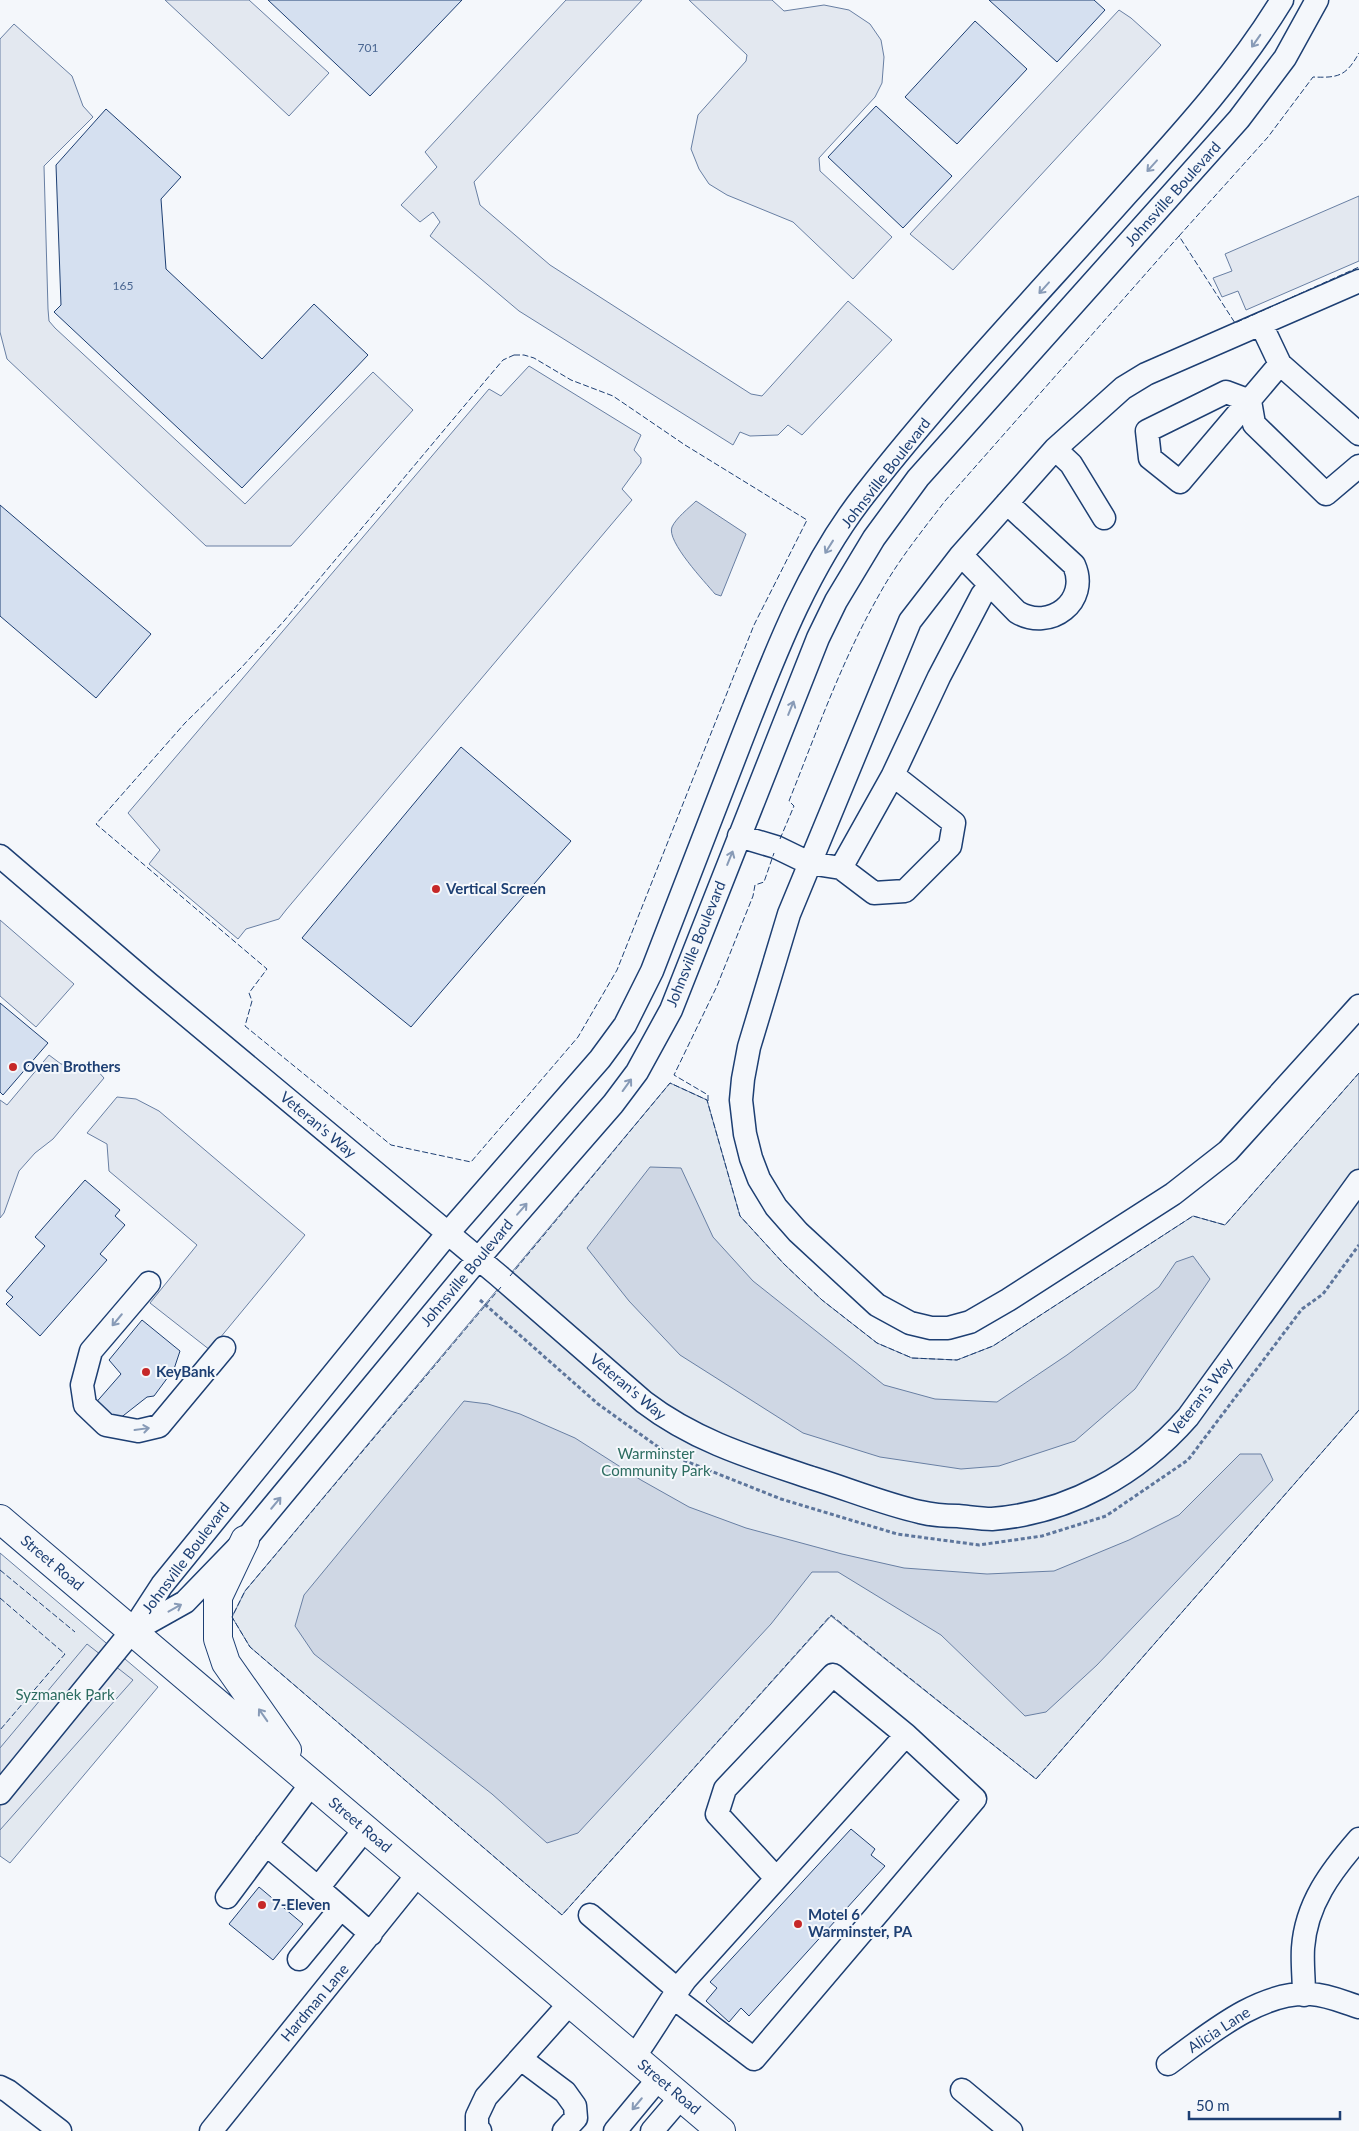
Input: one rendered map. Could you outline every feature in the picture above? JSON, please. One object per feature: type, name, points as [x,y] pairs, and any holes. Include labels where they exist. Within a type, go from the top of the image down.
[{"type":"main road","name":"Street Road","points":[[0,1519],[721,2131]]},
{"type":"main road","points":[[245,1540],[218,1597],[218,1639],[226,1663],[311,1784]]},
{"type":"street","name":"Johnsville Boulevard","points":[[132,1631],[162,1585],[448,1233],[600,1059],[625,1026],[652,971],[784,632],[817,567],[863,496],[930,416],[1217,94],[1265,28],[1282,0]]},
{"type":"street","name":"Johnsville Boulevard","points":[[132,1631],[185,1602],[245,1540],[478,1259],[613,1104],[636,1072],[671,1010],[818,638],[836,602],[874,538],[918,478],[1239,119],[1285,58],[1317,0]]},
{"type":"street","points":[[1359,281],[1146,374],[1123,388],[1055,449],[961,555],[910,621],[789,914],[749,1047],[741,1100],[745,1134],[759,1179],[776,1207],[798,1232],[877,1305],[895,1316],[917,1325],[931,1328],[948,1328],[970,1322],[1173,1194],[1228,1151],[1359,1006]]},
{"type":"street","points":[[1261,324],[1280,364],[1359,434]]},
{"type":"street","points":[[1250,401],[1226,392],[1147,431],[1150,458],[1180,482],[1250,401],[1280,364]]},
{"type":"street","points":[[1250,401],[1254,424],[1326,494],[1359,466]]},
{"type":"street","points":[[1055,449],[1071,464],[1104,518]]},
{"type":"street","points":[[961,555],[1017,612],[1025,617],[1039,619],[1058,615],[1069,604],[1077,589],[1079,575],[1074,565],[1007,503]]},
{"type":"street","points":[[842,868],[893,775],[938,677],[982,595],[990,585]]},
{"type":"street","points":[[739,836],[776,847],[809,863],[842,868],[874,893],[905,891],[950,846],[954,823],[893,775]]},
{"type":"street","name":"Veteran's Way","points":[[0,856],[148,983],[448,1233],[644,1402],[685,1430],[741,1454],[920,1512],[991,1519],[1044,1510],[1078,1499],[1144,1460],[1169,1439],[1207,1392],[1359,1181]]},
{"type":"street","points":[[149,1283],[91,1351],[82,1385],[84,1405],[106,1425],[138,1431],[159,1426],[224,1348]]},
{"type":"street","points":[[0,1792],[132,1631]]},
{"type":"street","points":[[590,1915],[676,1994],[754,2059],[975,1799],[906,1734],[833,1675],[725,1789],[717,1814],[776,1878]]},
{"type":"street","points":[[634,2057],[676,1994],[776,1878],[906,1734]]},
{"type":"street","points":[[227,1897],[311,1784]]},
{"type":"street","points":[[318,1888],[365,1829]]},
{"type":"street","points":[[1304,1994],[1303,1949],[1305,1932],[1313,1906],[1327,1878],[1359,1839]]},
{"type":"street","points":[[266,1844],[371,1934]]},
{"type":"street","name":"Hardman Lane","points":[[211,2131],[418,1874]]},
{"type":"street","points":[[299,1958],[341,1908]]},
{"type":"street","name":"Alicia Lane","points":[[1168,2064],[1240,2013],[1266,2002],[1304,1994],[1330,1997],[1359,2008]]},
{"type":"street","points":[[480,2131],[477,2128],[477,2116],[486,2097],[570,2003]]},
{"type":"street","points":[[521,2059],[565,2092],[575,2106],[576,2118],[564,2131]]},
{"type":"street","points":[[615,2131],[659,2078]]},
{"type":"street","points":[[0,2087],[8,2091],[60,2131]]},
{"type":"street","points":[[962,2090],[1011,2131]]},
{"type":"street","points":[[652,2131],[681,2098]]},
{"type":"path","points":[[480,1300],[598,1404],[668,1454],[780,1499],[888,1531],[929,1540],[978,1545],[1042,1536],[1106,1516],[1188,1460],[1302,1309],[1322,1294],[1359,1245]]},
{"type":"green space","name":"Warminster Community Park","points":[[1359,1073],[1359,1410],[1036,1779],[831,1616],[562,1915],[250,1647],[232,1617],[245,1591],[670,1083],[707,1100],[740,1216],[784,1264],[822,1300],[877,1343],[912,1358],[957,1360],[993,1346],[1193,1216],[1225,1225]]},
{"type":"green space","name":"Syzmanek Park","points":[[0,1553],[158,1687],[10,1863],[0,1856]]},
{"type":"shaded area","points":[[165,0],[249,0],[329,73],[289,116]]},
{"type":"shaded area","points":[[566,0],[642,0],[474,182],[480,205],[550,265],[751,394],[762,396],[848,301],[892,340],[802,435],[788,425],[778,435],[750,436],[740,432],[733,445],[519,311],[430,236],[440,222],[433,212],[420,222],[401,205],[437,167],[425,152]]},
{"type":"shaded area","points":[[689,0],[772,0],[784,11],[824,5],[849,10],[870,24],[881,40],[884,57],[882,83],[875,97],[819,158],[820,171],[892,237],[853,279],[793,222],[727,195],[709,184],[699,169],[691,149],[698,115],[746,61],[747,55]]},
{"type":"shaded area","points":[[1119,10],[1131,18],[1161,45],[953,270],[910,234]]},
{"type":"shaded area","points":[[14,24],[72,76],[83,106],[93,117],[44,166],[48,309],[49,321],[55,328],[245,504],[373,372],[413,410],[291,546],[206,546],[7,359],[0,332],[0,39]]},
{"type":"shaded area","points":[[1359,196],[1359,261],[1246,310],[1238,291],[1222,297],[1213,278],[1232,271],[1225,254]]},
{"type":"shaded area","points":[[529,366],[641,435],[634,450],[641,458],[641,463],[622,489],[632,500],[279,919],[246,929],[238,939],[149,864],[160,850],[128,813],[489,389],[501,396]]},
{"type":"shaded area","points":[[696,501],[746,534],[721,596],[715,594],[680,551],[672,533],[672,527],[676,520]]},
{"type":"shaded area","points":[[0,920],[74,984],[36,1027],[0,996]]},
{"type":"shaded area","points":[[49,1055],[61,1064],[95,1068],[104,1078],[53,1139],[35,1153],[19,1171],[4,1213],[0,1218],[0,1100],[7,1105]]},
{"type":"shaded area","points":[[117,1097],[136,1099],[159,1111],[305,1235],[210,1350],[150,1303],[197,1245],[109,1171],[107,1144],[87,1133]]},
{"type":"shaded area","points":[[650,1167],[681,1168],[713,1237],[753,1281],[884,1385],[935,1399],[997,1402],[1067,1355],[1159,1287],[1176,1262],[1193,1256],[1210,1279],[1135,1389],[1075,1441],[999,1466],[961,1469],[880,1457],[803,1433],[680,1355],[629,1301],[587,1248]]},
{"type":"shaded area","points":[[464,1401],[488,1404],[520,1414],[575,1438],[641,1480],[689,1507],[746,1528],[842,1554],[904,1568],[987,1574],[1054,1571],[1129,1540],[1179,1515],[1240,1454],[1261,1454],[1273,1480],[1097,1665],[1046,1712],[1025,1716],[941,1635],[838,1572],[812,1572],[771,1624],[578,1833],[547,1843],[492,1794],[314,1654],[295,1626],[304,1595]]},
{"type":"shaded area","points":[[87,1644],[133,1680],[0,1830],[0,1748]]},
{"type":"building","points":[[268,0],[462,0],[370,96]]},
{"type":"building","points":[[989,0],[1094,0],[1105,10],[1057,62]]},
{"type":"building","points":[[975,21],[1027,69],[957,144],[905,97]]},
{"type":"building","points":[[876,106],[952,176],[903,228],[828,157]]},
{"type":"building","points":[[106,109],[181,177],[161,199],[166,269],[262,359],[314,304],[368,355],[242,488],[54,312],[61,305],[56,165]]},
{"type":"building","points":[[0,505],[151,634],[96,698],[0,616]]},
{"type":"building","name":"Vertical Screen","points":[[461,747],[571,841],[411,1027],[302,938]]},
{"type":"building","name":"Oven Brothers","points":[[0,1003],[48,1043],[3,1095],[0,1092]]},
{"type":"building","points":[[85,1180],[120,1210],[115,1216],[125,1225],[100,1254],[107,1260],[40,1336],[6,1304],[13,1297],[6,1291],[45,1246],[35,1237]]},
{"type":"building","name":"KeyBank","points":[[142,1320],[180,1351],[174,1369],[154,1396],[147,1397],[119,1419],[93,1406],[121,1374],[109,1360]]},
{"type":"building","name":"Motel 6 Warminster, PA","points":[[851,1829],[875,1849],[871,1855],[885,1866],[749,2016],[741,2008],[729,2022],[706,2001],[717,1988],[710,1982]]},
{"type":"building","name":"7-Eleven","points":[[259,1887],[303,1924],[273,1960],[229,1924]]},
{"type":"fence","points":[[1179,236],[1268,137],[1313,77],[1329,77],[1341,74],[1350,67],[1359,53]]},
{"type":"fence","points":[[780,839],[794,806],[789,801],[831,696],[853,645],[894,571],[945,501],[1179,236],[1235,323],[1359,267]]},
{"type":"fence","points":[[514,355],[534,358],[571,380],[613,396],[685,445],[807,520],[754,625],[617,970],[578,1037],[471,1162],[391,1145],[245,1026],[252,1001],[249,993],[267,969],[96,824],[185,723],[241,668],[284,621],[503,360],[514,355]]},
{"type":"fence","points":[[708,1101],[708,1095],[674,1075],[717,986],[753,896],[755,885],[764,882],[774,853]]},
{"type":"fence","points":[[510,1276],[670,1083],[707,1100],[740,1216],[784,1264],[822,1300],[877,1343],[912,1358],[957,1360],[993,1346],[1193,1216],[1225,1225],[1359,1073]]},
{"type":"fence","points":[[501,1287],[245,1591],[232,1617],[250,1647],[562,1915],[831,1615],[1036,1779],[1359,1410]]},
{"type":"fence","points":[[0,1570],[75,1632]]},
{"type":"fence","points":[[0,1598],[65,1654],[0,1730]]},
{"type":"place","name":"Vertical Screen","points":[[436,889]]},
{"type":"place","name":"Oven Brothers","points":[[13,1067]]},
{"type":"place","name":"KeyBank","points":[[146,1372]]},
{"type":"place","name":"7-Eleven","points":[[262,1905]]},
{"type":"place","name":"Motel 6 Warminster, PA","points":[[798,1924]]}]
